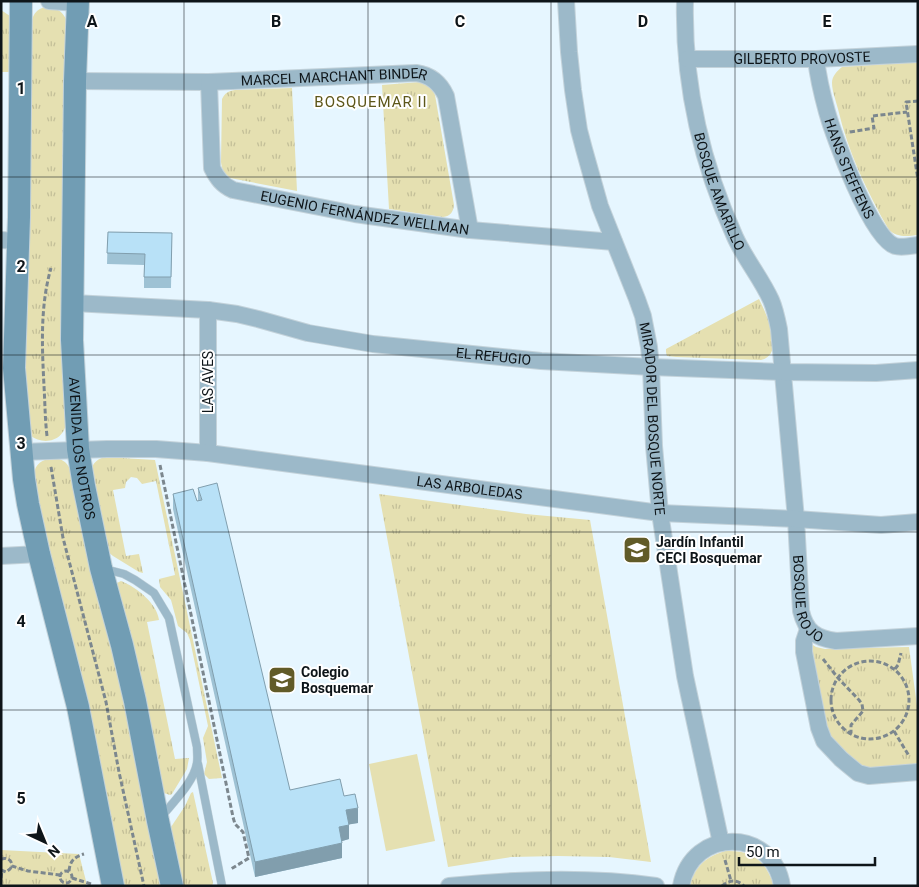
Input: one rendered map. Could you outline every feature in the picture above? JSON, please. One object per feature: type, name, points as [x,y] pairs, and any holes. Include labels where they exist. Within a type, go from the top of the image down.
[{"type":"street","points":[[22,1],[20,201],[10,240],[8,347],[14,368],[21,452],[28,504],[78,707],[113,886]]},
{"type":"street","points":[[49,1],[78,2]]},
{"type":"street","name":"MIRADOR DEL BOSQUE NORTE","points":[[566,1],[571,71],[579,130],[600,206],[637,300],[649,347],[654,446],[660,513],[686,676],[720,843]]},
{"type":"street","name":"BOSQUE AMARILLO","points":[[685,1],[685,29],[692,105],[701,142],[724,214],[740,248],[770,299],[780,329],[796,519]]},
{"type":"street","name":"AVENIDA LOS NOTROS","points":[[78,2],[72,303],[72,358],[78,449],[101,568],[135,702],[172,886]]},
{"type":"street","name":"GILBERTO PROVOSTE","points":[[687,58],[816,59],[918,54]]},
{"type":"street","name":"HANS STEFFENS","points":[[816,59],[827,112],[835,135],[856,188],[880,233],[896,246],[918,245]]},
{"type":"street","name":"MARCEL MARCHANT BINDER","points":[[75,81],[209,82],[423,74],[437,82],[446,96],[470,230]]},
{"type":"street","name":"EUGENIO FERNÁNDEZ WELLMAN","points":[[209,82],[212,168],[216,176],[227,187],[355,214],[470,230],[614,242]]},
{"type":"street","name":"EL REFUGIO","points":[[72,303],[208,310],[258,318],[308,333],[374,344],[541,361],[783,372],[876,373],[918,370]]},
{"type":"street","name":"LAS AVES","points":[[208,310],[208,453]]},
{"type":"street","name":"LAS ARBOLEDAS","points":[[21,452],[78,449],[156,449],[208,453],[660,513],[881,525],[918,522]]},
{"type":"street","name":"BOSQUE ROJO","points":[[796,519],[801,611],[808,629],[824,639],[836,641],[918,636]]},
{"type":"street","points":[[1,556],[39,554]]},
{"type":"street","points":[[808,629],[804,641],[804,652],[819,728],[824,741],[849,766],[864,775],[869,776],[914,765]]},
{"type":"street","points":[[681,886],[682,876],[688,864],[697,854],[708,847],[733,841],[746,843],[758,848],[768,856],[776,866],[782,886]]},
{"type":"street","points":[[449,886],[510,880],[628,882],[656,886]]},
{"type":"lane","points":[[101,568],[124,574],[154,593],[169,618],[222,886]]},
{"type":"lane","points":[[158,821],[193,775],[197,762]]},
{"type":"path","points":[[918,101],[906,102],[918,180]]},
{"type":"path","points":[[835,135],[874,128],[872,116],[907,112]]},
{"type":"path","points":[[156,449],[233,817],[235,824],[243,832],[249,858],[220,876]]},
{"type":"path","points":[[871,660],[884,663],[895,669],[904,679],[909,697],[909,704],[903,722],[894,731],[876,738],[863,738],[851,734],[837,721],[832,709],[832,689],[838,678],[852,665],[871,660]]},
{"type":"path","points":[[838,678],[859,700],[863,707],[861,715],[851,725],[851,734]]},
{"type":"path","points":[[894,731],[914,765]]},
{"type":"path","points":[[60,875],[60,880],[64,884],[70,883],[72,875],[69,871],[70,864],[74,858],[84,854]]},
{"type":"path","points":[[1,860],[4,858],[11,861],[12,866]]},
{"type":"path","points":[[12,866],[28,871],[60,875],[64,871],[69,871]]},
{"type":"path","points":[[1,878],[2,871],[9,870],[12,866]]},
{"type":"path","points":[[72,878],[91,884]]},
{"type":"path","points":[[722,886],[734,881],[744,886]]},
{"type":"green space","points":[[44,7],[58,10],[67,21],[62,315],[62,371],[66,421],[62,433],[53,440],[48,441],[36,439],[30,435],[24,380],[32,20],[36,12]]},
{"type":"green space","points":[[1,10],[10,16],[10,72],[1,72]]},
{"type":"green space","points":[[918,62],[918,235],[903,236],[889,230],[866,186],[847,141],[834,96],[832,80],[842,67]]},
{"type":"green space","points":[[420,82],[433,90],[435,95],[454,205],[451,213],[443,217],[389,209],[382,85]]},
{"type":"green space","points":[[292,88],[297,191],[230,178],[226,175],[221,162],[222,99],[224,95],[235,90]]},
{"type":"green space","points":[[759,299],[772,332],[772,350],[768,356],[761,360],[667,356],[666,349]]},
{"type":"green space","points":[[104,457],[155,460],[222,778],[209,779],[204,774],[207,762],[203,738],[208,726],[190,640],[187,633],[178,626],[171,600],[160,587],[159,579],[175,575],[156,481],[142,484],[137,478],[131,477],[126,482],[125,488],[113,490],[126,556],[139,554],[143,573],[107,551],[91,471],[95,462]]},
{"type":"green space","points":[[53,458],[63,461],[70,469],[117,662],[161,886],[123,886],[42,527],[34,475],[40,463]]},
{"type":"green space","points":[[379,494],[526,514],[590,520],[651,862],[609,857],[511,857],[448,867]]},
{"type":"green space","points":[[121,581],[145,596],[154,608],[159,620],[147,622],[175,759],[189,758],[187,769],[170,795],[162,791],[115,586]]},
{"type":"green space","points":[[810,643],[825,649],[909,647],[918,713],[918,766],[870,769],[863,767],[844,752],[828,735]]},
{"type":"green space","points":[[417,754],[435,841],[386,851],[369,764]]},
{"type":"green space","points":[[193,792],[213,883],[212,886],[182,886],[171,827]]},
{"type":"green space","points":[[1,850],[79,854],[86,886],[1,886]]},
{"type":"green space","points":[[725,851],[743,852],[757,858],[766,869],[774,886],[689,886],[702,863],[712,856]]},
{"type":"building","points":[[108,232],[172,233],[171,277],[144,277],[145,254],[107,253]]},
{"type":"building","points":[[217,483],[290,790],[340,779],[344,796],[355,794],[358,808],[346,810],[349,825],[339,827],[342,843],[255,862],[173,494],[193,489],[197,501],[202,500],[198,488]]},
{"type":"place","name":"Jardín Infantil CECI Bosquemar","points":[[637,550]]},
{"type":"place","name":"Colegio Bosquemar","points":[[282,680]]},
{"type":"district","name":"BOSQUEMAR II","points":[[371,102]]}]
